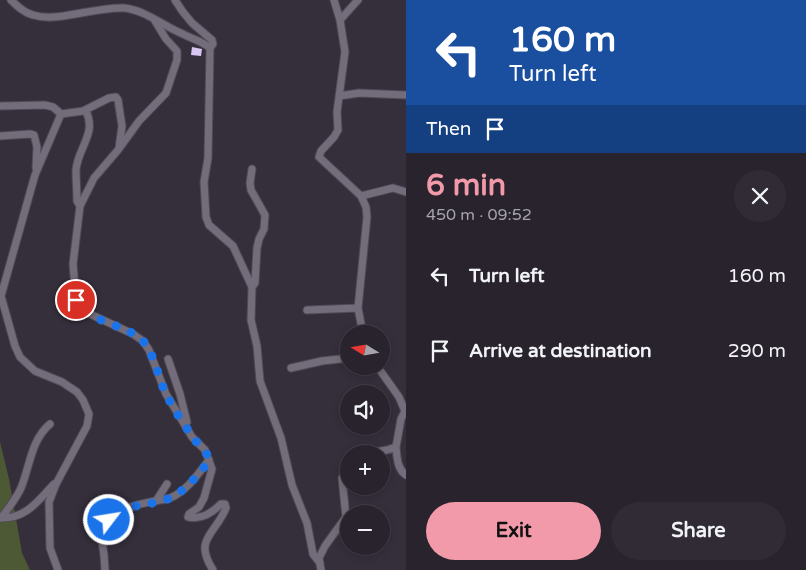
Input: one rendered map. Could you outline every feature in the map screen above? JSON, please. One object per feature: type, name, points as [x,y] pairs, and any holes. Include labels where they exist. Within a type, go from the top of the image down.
[{"type":"street","points":[[11,0],[24,12],[34,16],[60,16],[124,8],[144,14],[184,35],[203,42],[210,48]]},
{"type":"street","points":[[175,0],[188,18],[212,40],[213,44],[210,48],[208,158],[204,182],[206,217],[209,224],[233,246],[252,288],[251,320],[258,346],[260,381],[281,438],[292,485],[307,523],[313,554],[320,567]]},
{"type":"street","points":[[334,0],[340,20],[345,52],[337,112],[338,130],[321,151],[319,157],[361,196],[366,207],[367,217],[358,308],[361,325]]},
{"type":"street","points":[[340,20],[358,0]]},
{"type":"street","points":[[156,21],[166,39],[177,51],[177,60],[166,93],[139,121],[94,178],[80,206],[73,264],[76,300],[90,314],[133,334],[143,341],[149,350],[166,394],[188,430],[205,450],[212,469],[204,498],[199,507],[189,514],[188,517],[206,516],[221,504],[225,504],[224,514],[205,544],[204,553],[213,570]]},
{"type":"street","points":[[339,96],[359,93],[406,95]]},
{"type":"street","points":[[0,106],[45,105],[52,107],[61,114],[83,111],[114,96],[118,98],[122,126],[118,150]]},
{"type":"street","points":[[80,206],[77,201],[76,169],[90,128],[90,120],[86,110],[83,111]]},
{"type":"street","points":[[58,570],[50,548],[49,502],[59,479],[88,426],[89,414],[77,392],[62,382],[35,371],[20,357],[2,302],[6,277],[36,173],[61,114]]},
{"type":"street","points":[[0,136],[34,135],[37,147],[36,173]]},
{"type":"street","points":[[252,169],[251,190],[265,215],[264,229],[257,248],[255,284],[252,288]]},
{"type":"street","points":[[361,196],[392,188],[406,192]]},
{"type":"street","points":[[307,310],[358,308]]},
{"type":"street","points":[[168,359],[180,394],[188,430]]},
{"type":"street","points":[[291,368],[340,359]]},
{"type":"street","points":[[384,375],[406,410],[401,419],[396,447],[399,467],[406,475]]},
{"type":"street","points":[[0,518],[20,489],[32,451],[43,430],[50,424]]},
{"type":"street","points":[[390,449],[396,447]]},
{"type":"street","points":[[105,570],[101,534],[109,520],[122,510],[169,498],[186,488],[210,460]]},
{"type":"street","points":[[0,518],[17,516],[29,510],[59,479]]},
{"type":"street","points":[[156,501],[167,484]]},
{"type":"street","points":[[320,567],[319,558],[325,546],[346,517],[344,495]]},
{"type":"green space","points":[[0,442],[9,479],[22,553],[30,570],[0,570]]},
{"type":"building","points":[[192,47],[202,49],[201,56],[191,55]]},
{"type":"route","points":[[76,300],[90,314],[133,334],[143,341],[149,350],[166,394],[192,436],[205,450],[210,460],[186,488],[169,498],[137,504],[122,510],[113,515],[109,520]]}]
